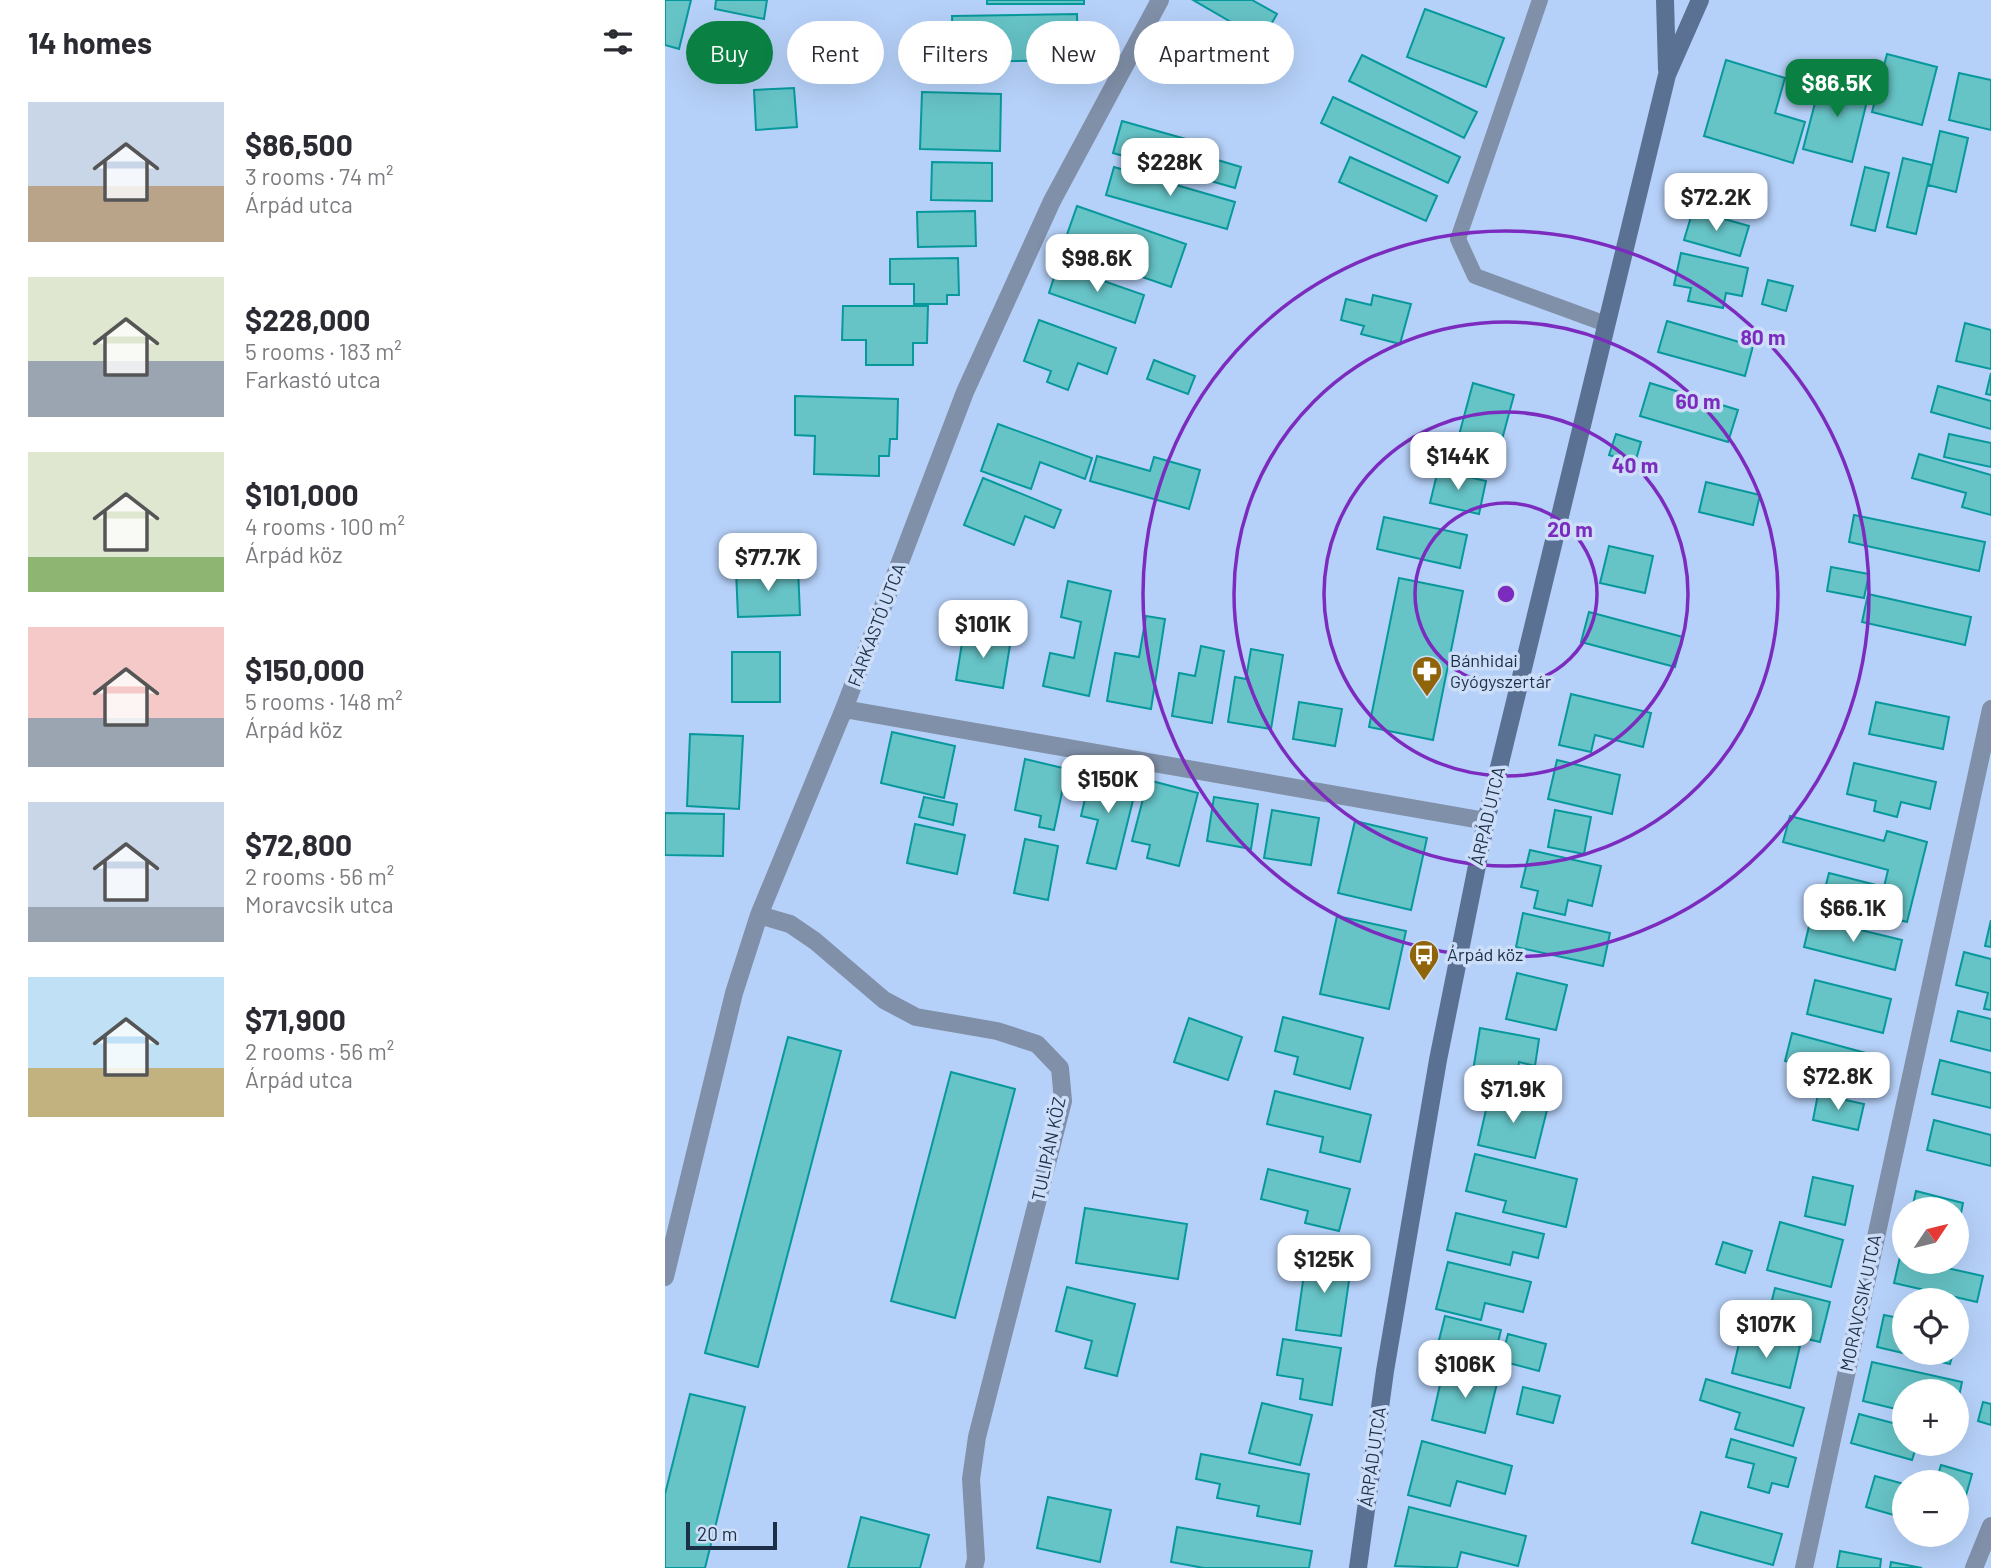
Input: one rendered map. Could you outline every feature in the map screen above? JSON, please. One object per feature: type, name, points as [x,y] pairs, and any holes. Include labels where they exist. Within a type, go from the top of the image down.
[{"type":"street","name":"FARKASTÓ UTCA","points":[[665,1277],[734,993],[759,915],[844,709],[965,392],[1052,201],[1160,0]]},
{"type":"street","name":"ÁRPÁD UTCA","points":[[1665,0],[1667,75]]},
{"type":"street","name":"ÁRPÁD UTCA","points":[[1358,1568],[1385,1371],[1438,1060],[1486,821],[1667,75],[1700,0]]},
{"type":"street","points":[[844,709],[1486,821]]},
{"type":"street","name":"MORAVCSIK UTCA","points":[[1804,1568],[1991,709]]},
{"type":"street","name":"TULIPÁN KÖZ","points":[[759,915],[790,924],[815,941],[884,1000],[916,1017],[997,1031],[1037,1044],[1061,1068],[1063,1101],[977,1437],[971,1479],[976,1559],[974,1568]]},
{"type":"street","points":[[1974,1568],[1991,1526]]},
{"type":"lane","points":[[1540,0],[1458,239],[1475,276],[1606,324]]},
{"type":"building","points":[[665,0],[691,0],[679,49],[665,45]]},
{"type":"building","points":[[716,0],[767,0],[764,19],[715,9]]},
{"type":"building","points":[[987,0],[1084,0],[1084,4],[987,4]]},
{"type":"building","points":[[1193,0],[1252,0],[1277,14],[1273,21],[1229,21]]},
{"type":"building","points":[[1425,9],[1504,38],[1486,87],[1407,57]]},
{"type":"building","points":[[1077,14],[1077,21],[1026,21],[1026,61],[1012,61],[1012,21],[952,21],[952,16]]},
{"type":"building","points":[[1887,54],[1937,67],[1922,125],[1872,112]]},
{"type":"building","points":[[1362,55],[1477,112],[1464,138],[1349,81]]},
{"type":"building","points":[[1726,60],[1785,78],[1775,113],[1805,122],[1793,163],[1704,136]]},
{"type":"building","points":[[1959,73],[1991,80],[1991,130],[1949,120]]},
{"type":"building","points":[[1822,76],[1870,89],[1852,162],[1803,149]]},
{"type":"building","points":[[794,88],[797,127],[756,130],[754,90]]},
{"type":"building","points":[[922,92],[1001,94],[1000,151],[920,149]]},
{"type":"building","points":[[1333,97],[1460,157],[1448,183],[1321,123]]},
{"type":"building","points":[[1122,121],[1207,145],[1204,156],[1241,167],[1235,188],[1113,153]]},
{"type":"building","points":[[1940,131],[1968,138],[1956,192],[1928,185]]},
{"type":"building","points":[[1350,157],[1437,196],[1426,221],[1339,182]]},
{"type":"building","points":[[1903,158],[1932,165],[1916,234],[1887,227]]},
{"type":"building","points":[[932,162],[992,163],[992,201],[931,200]]},
{"type":"building","points":[[1114,167],[1235,202],[1227,229],[1106,195]]},
{"type":"building","points":[[1865,167],[1889,173],[1875,231],[1851,225]]},
{"type":"building","points":[[1077,206],[1186,244],[1171,287],[1062,249]]},
{"type":"building","points":[[1693,210],[1749,226],[1740,256],[1684,240]]},
{"type":"building","points":[[975,211],[976,246],[918,247],[917,212]]},
{"type":"building","points":[[1681,253],[1748,268],[1742,296],[1726,293],[1723,308],[1688,301],[1691,288],[1674,285]]},
{"type":"building","points":[[958,258],[959,295],[947,295],[947,304],[914,304],[914,284],[890,284],[890,259]]},
{"type":"building","points":[[1058,265],[1144,295],[1135,323],[1049,293]]},
{"type":"building","points":[[1768,280],[1793,286],[1786,311],[1762,304]]},
{"type":"building","points":[[1373,295],[1411,304],[1400,344],[1361,334],[1364,326],[1341,320],[1346,299],[1371,305]]},
{"type":"building","points":[[843,306],[928,306],[927,343],[913,343],[913,365],[866,365],[866,340],[842,340]]},
{"type":"building","points":[[1039,320],[1116,348],[1107,374],[1078,363],[1068,390],[1047,382],[1051,371],[1024,361]]},
{"type":"building","points":[[1667,321],[1753,346],[1745,376],[1658,352]]},
{"type":"building","points":[[1965,323],[1991,330],[1991,369],[1956,361]]},
{"type":"building","points":[[1154,360],[1195,376],[1188,394],[1147,379]]},
{"type":"building","points":[[1991,373],[1991,395],[1986,394]]},
{"type":"building","points":[[1473,383],[1514,395],[1500,447],[1459,435]]},
{"type":"building","points":[[1650,383],[1738,410],[1728,442],[1640,416]]},
{"type":"building","points":[[1938,386],[1991,401],[1991,429],[1931,412]]},
{"type":"building","points":[[795,396],[898,399],[897,439],[890,439],[889,456],[879,456],[879,476],[814,474],[815,436],[795,435]]},
{"type":"building","points":[[998,424],[1092,458],[1085,479],[1040,462],[1031,489],[981,471]]},
{"type":"building","points":[[1616,434],[1641,442],[1635,463],[1609,455]]},
{"type":"building","points":[[1949,434],[1991,443],[1991,467],[1944,457]]},
{"type":"building","points":[[1919,454],[1991,475],[1991,515],[1962,507],[1966,493],[1912,478]]},
{"type":"building","points":[[1097,456],[1150,471],[1154,457],[1200,470],[1189,509],[1090,481]]},
{"type":"building","points":[[1438,470],[1486,481],[1479,514],[1430,503]]},
{"type":"building","points":[[983,478],[1061,510],[1054,528],[1025,516],[1014,545],[964,525]]},
{"type":"building","points":[[1706,482],[1760,495],[1753,525],[1699,512]]},
{"type":"building","points":[[1854,515],[1985,542],[1979,571],[1849,542]]},
{"type":"building","points":[[1384,517],[1467,535],[1460,568],[1377,549]]},
{"type":"building","points":[[1609,546],[1653,556],[1645,593],[1600,583]]},
{"type":"building","points":[[1831,567],[1869,574],[1864,598],[1827,591]]},
{"type":"building","points":[[798,568],[800,615],[738,617],[736,571]]},
{"type":"building","points":[[1399,578],[1463,591],[1433,740],[1369,727]]},
{"type":"building","points":[[1068,581],[1111,591],[1089,696],[1043,686],[1050,653],[1074,658],[1081,622],[1061,617]]},
{"type":"building","points":[[1868,594],[1971,617],[1965,645],[1862,622]]},
{"type":"building","points":[[1589,612],[1683,637],[1675,667],[1581,642]]},
{"type":"building","points":[[1146,616],[1165,619],[1151,709],[1107,701],[1115,653],[1139,657]]},
{"type":"building","points":[[964,631],[1011,639],[1003,688],[956,680]]},
{"type":"building","points":[[1201,646],[1224,651],[1212,723],[1172,716],[1179,673],[1195,676]]},
{"type":"building","points":[[1251,649],[1283,655],[1271,729],[1228,722],[1235,677],[1246,679]]},
{"type":"building","points":[[732,652],[780,652],[780,702],[732,702]]},
{"type":"building","points":[[1571,694],[1651,713],[1643,747],[1595,735],[1591,752],[1559,745]]},
{"type":"building","points":[[1299,702],[1342,709],[1335,746],[1293,739]]},
{"type":"building","points":[[1876,702],[1949,717],[1943,749],[1869,734]]},
{"type":"building","points":[[892,732],[955,746],[944,798],[881,783]]},
{"type":"building","points":[[690,734],[743,736],[739,809],[687,806]]},
{"type":"building","points":[[1025,759],[1067,769],[1054,830],[1039,827],[1041,816],[1015,810]]},
{"type":"building","points":[[1557,760],[1620,775],[1612,814],[1548,799]]},
{"type":"building","points":[[1854,763],[1936,782],[1930,809],[1901,802],[1897,817],[1874,811],[1876,801],[1847,794]]},
{"type":"building","points":[[1092,769],[1138,780],[1116,869],[1087,863],[1098,820],[1081,816]]},
{"type":"building","points":[[1148,780],[1198,793],[1179,866],[1147,858],[1150,845],[1132,841]]},
{"type":"building","points":[[924,797],[957,804],[953,825],[919,817]]},
{"type":"building","points":[[1214,797],[1258,804],[1251,849],[1207,841]]},
{"type":"building","points":[[1272,810],[1319,818],[1311,865],[1264,858]]},
{"type":"building","points":[[1555,810],[1591,817],[1584,854],[1548,847]]},
{"type":"building","points":[[665,813],[724,814],[723,856],[665,855]]},
{"type":"building","points":[[1790,816],[1884,841],[1887,831],[1927,842],[1907,922],[1822,900],[1829,873],[1884,887],[1888,870],[1783,842]]},
{"type":"building","points":[[1355,821],[1427,838],[1411,910],[1338,893]]},
{"type":"building","points":[[915,824],[965,835],[957,874],[907,863]]},
{"type":"building","points":[[1025,839],[1058,846],[1048,900],[1014,893]]},
{"type":"building","points":[[1530,850],[1601,866],[1592,906],[1568,900],[1565,915],[1534,908],[1538,891],[1521,887]]},
{"type":"building","points":[[1523,913],[1610,933],[1603,966],[1516,947]]},
{"type":"building","points":[[1337,916],[1406,931],[1389,1009],[1320,994]]},
{"type":"building","points":[[1811,918],[1902,940],[1895,970],[1804,947]]},
{"type":"building","points":[[1991,920],[1991,947],[1985,946]]},
{"type":"building","points":[[1964,952],[1991,959],[1991,1010],[1984,1009],[1988,993],[1956,985]]},
{"type":"building","points":[[1517,973],[1567,985],[1556,1030],[1506,1019]]},
{"type":"building","points":[[1815,980],[1891,999],[1883,1033],[1807,1014]]},
{"type":"building","points":[[1958,1011],[1991,1019],[1991,1051],[1951,1041]]},
{"type":"building","points":[[1283,1017],[1363,1038],[1350,1089],[1294,1074],[1298,1057],[1275,1051]]},
{"type":"building","points":[[1189,1018],[1242,1037],[1228,1080],[1174,1062]]},
{"type":"building","points":[[1480,1028],[1539,1039],[1535,1066],[1519,1062],[1514,1091],[1471,1083]]},
{"type":"building","points":[[1792,1033],[1877,1056],[1870,1084],[1785,1061]]},
{"type":"building","points":[[788,1037],[841,1051],[758,1367],[705,1353]]},
{"type":"building","points":[[1940,1060],[1991,1073],[1991,1108],[1932,1094]]},
{"type":"building","points":[[951,1072],[1015,1089],[955,1318],[891,1301]]},
{"type":"building","points":[[1275,1091],[1371,1115],[1360,1162],[1320,1152],[1323,1137],[1267,1124]]},
{"type":"building","points":[[1490,1092],[1548,1106],[1535,1158],[1478,1145]]},
{"type":"building","points":[[1818,1094],[1864,1104],[1858,1130],[1813,1120]]},
{"type":"building","points":[[1934,1120],[1991,1135],[1991,1166],[1927,1150]]},
{"type":"building","points":[[1475,1154],[1577,1179],[1566,1227],[1503,1212],[1506,1201],[1466,1191]]},
{"type":"building","points":[[1268,1169],[1350,1189],[1339,1231],[1305,1223],[1308,1211],[1261,1199]]},
{"type":"building","points":[[1813,1177],[1853,1186],[1845,1225],[1805,1216]]},
{"type":"building","points":[[1916,1191],[1940,1197],[1915,1197]]},
{"type":"building","points":[[1085,1208],[1187,1224],[1178,1279],[1076,1263]]},
{"type":"building","points":[[1456,1213],[1544,1234],[1538,1258],[1513,1252],[1510,1265],[1447,1250]]},
{"type":"building","points":[[1780,1222],[1843,1240],[1831,1287],[1767,1270]]},
{"type":"building","points":[[1723,1242],[1752,1251],[1745,1273],[1716,1264]]},
{"type":"building","points":[[1307,1253],[1352,1260],[1341,1336],[1296,1330]]},
{"type":"building","points":[[1448,1262],[1531,1282],[1523,1312],[1485,1303],[1481,1320],[1436,1309]]},
{"type":"building","points":[[1969,1273],[1983,1276],[1977,1302],[1969,1300],[1969,1288],[1916,1288],[1894,1283],[1896,1274]]},
{"type":"building","points":[[1067,1287],[1135,1304],[1117,1376],[1085,1368],[1092,1341],[1056,1331]]},
{"type":"building","points":[[1775,1288],[1830,1302],[1820,1342],[1765,1329]]},
{"type":"building","points":[[1884,1315],[1892,1317],[1892,1350],[1877,1347]]},
{"type":"building","points":[[1445,1316],[1501,1330],[1491,1370],[1435,1356]]},
{"type":"building","points":[[1742,1331],[1800,1346],[1790,1388],[1732,1373]]},
{"type":"building","points":[[1508,1334],[1546,1344],[1539,1371],[1501,1361]]},
{"type":"building","points":[[1283,1339],[1341,1348],[1332,1405],[1300,1399],[1303,1379],[1277,1375]]},
{"type":"building","points":[[1872,1362],[1948,1379],[1892,1379],[1892,1408],[1863,1401]]},
{"type":"building","points":[[1444,1367],[1498,1379],[1485,1433],[1432,1420]]},
{"type":"building","points":[[1706,1379],[1804,1408],[1793,1446],[1735,1429],[1740,1413],[1700,1400]]},
{"type":"building","points":[[1523,1387],[1560,1396],[1553,1423],[1517,1414]]},
{"type":"building","points":[[690,1394],[745,1407],[705,1568],[665,1568],[665,1494]]},
{"type":"building","points":[[1983,1402],[1991,1404],[1991,1425],[1978,1421]]},
{"type":"building","points":[[1262,1403],[1312,1415],[1300,1465],[1249,1453]]},
{"type":"building","points":[[1859,1414],[1892,1423],[1892,1454],[1851,1443]]},
{"type":"building","points":[[1731,1439],[1796,1458],[1788,1487],[1772,1483],[1769,1493],[1748,1487],[1754,1464],[1726,1457]]},
{"type":"building","points":[[1422,1441],[1512,1466],[1505,1494],[1457,1481],[1450,1506],[1408,1495]]},
{"type":"building","points":[[1201,1454],[1309,1474],[1300,1524],[1257,1516],[1259,1506],[1217,1498],[1220,1484],[1196,1479]]},
{"type":"building","points":[[1898,1456],[1913,1456],[1912,1460]]},
{"type":"building","points":[[1941,1465],[1958,1470],[1940,1470]]},
{"type":"building","points":[[1875,1476],[1892,1481],[1892,1515],[1866,1507]]},
{"type":"building","points":[[1048,1497],[1111,1510],[1100,1562],[1037,1548]]},
{"type":"building","points":[[1409,1507],[1526,1536],[1518,1566],[1461,1552],[1457,1568],[1395,1566]]},
{"type":"building","points":[[1701,1512],[1782,1534],[1773,1565],[1692,1543]]},
{"type":"building","points":[[861,1517],[929,1535],[920,1568],[848,1568]]},
{"type":"building","points":[[1177,1527],[1312,1551],[1309,1568],[1204,1568],[1171,1562]]},
{"type":"building","points":[[1840,1551],[1881,1559],[1880,1568],[1837,1568]]},
{"type":"building","points":[[1891,1562],[1922,1568],[1890,1568]]},
{"type":"place","name":"Bánhidai Gyógyszertár","points":[[1427,698]]},
{"type":"place","name":"Árpád köz","points":[[1424,982]]}]
